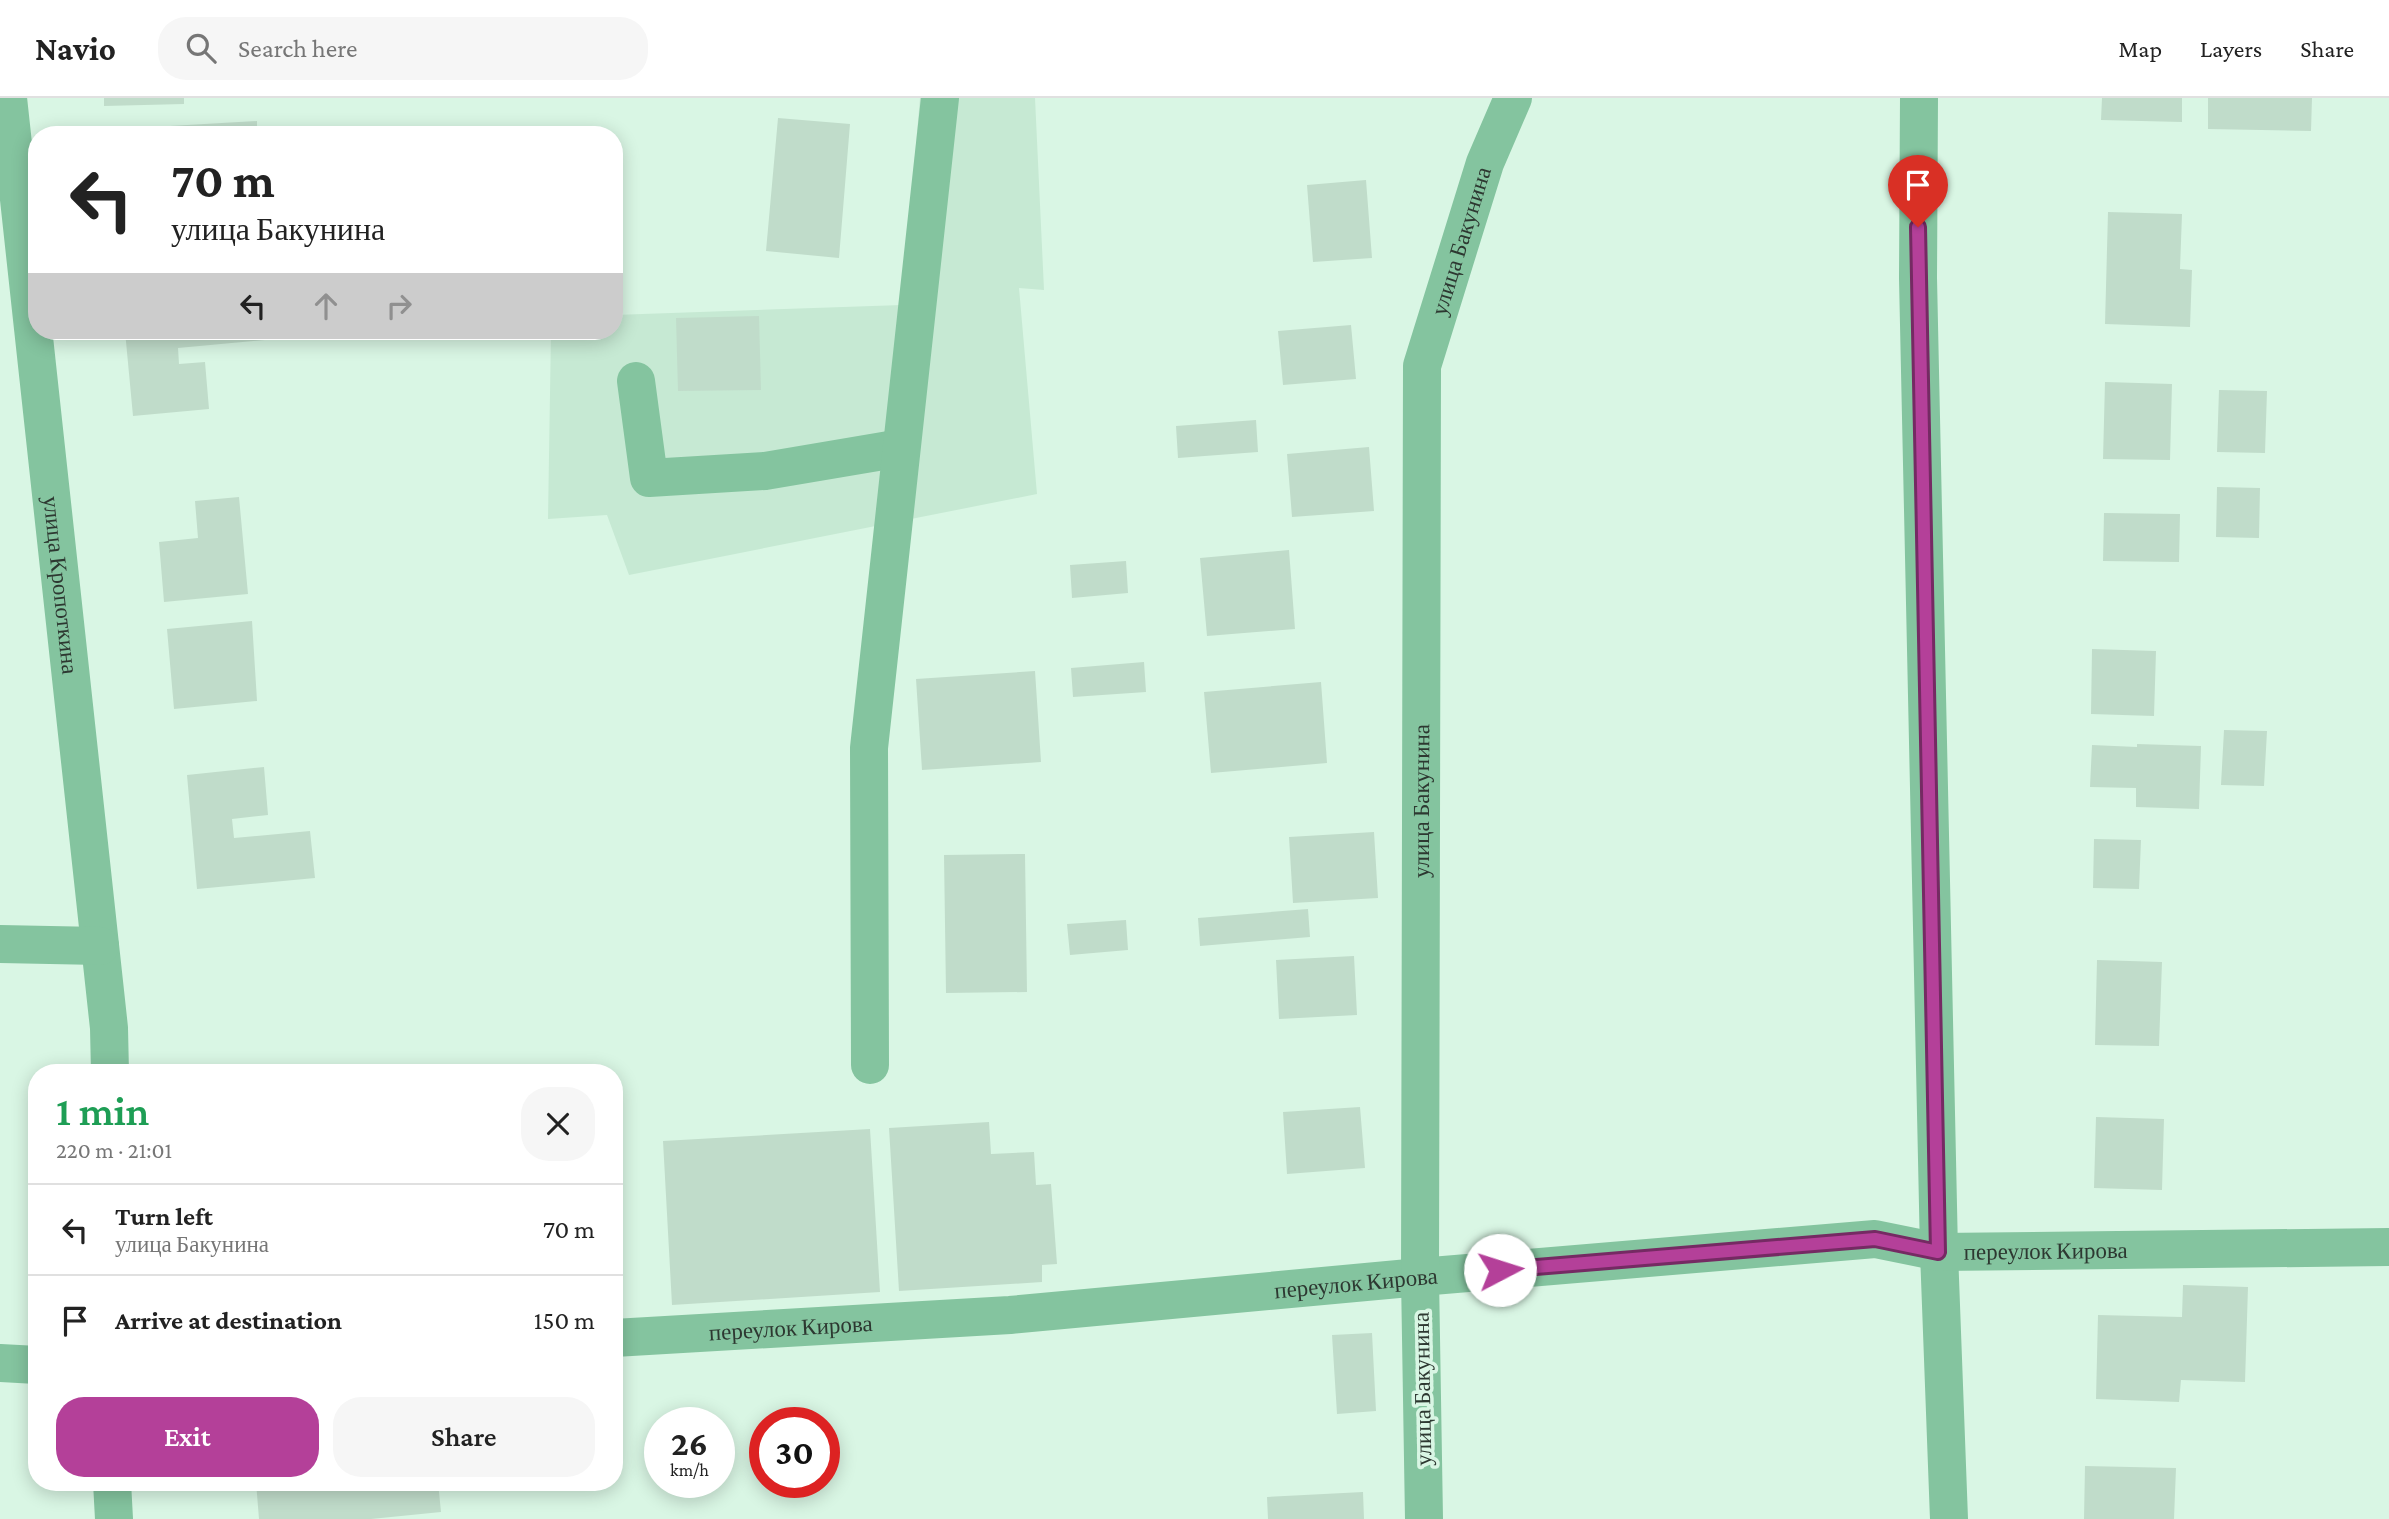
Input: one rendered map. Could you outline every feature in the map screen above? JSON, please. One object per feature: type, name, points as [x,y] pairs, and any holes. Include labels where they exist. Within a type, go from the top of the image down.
[{"type":"street","name":"улица Кропоткина","points":[[8,98],[28,282]]},
{"type":"street","points":[[870,1065],[869,748],[940,98]]},
{"type":"street","name":"улица Бакунина","points":[[1424,1519],[1420,1277],[1422,366],[1485,163],[1513,98]]},
{"type":"street","points":[[1919,98],[1918,292],[1938,1252],[1949,1519]]},
{"type":"street","name":"улица Кропоткина","points":[[34,340],[109,1028],[110,1064]]},
{"type":"street","points":[[636,381],[649,478],[765,471],[901,448]]},
{"type":"street","points":[[0,944],[100,946]]},
{"type":"street","name":"переулок Кирова","points":[[623,1337],[1010,1315],[1875,1239],[1938,1252],[2389,1247]]},
{"type":"street","points":[[0,1363],[28,1364]]},
{"type":"street","points":[[112,1491],[114,1519]]},
{"type":"shaded area","points":[[920,98],[1035,98],[1044,290],[1019,288],[1037,494],[629,575],[607,515],[548,519],[551,340],[623,340],[623,315],[902,305]]},
{"type":"building","points":[[104,98],[184,98],[184,104],[104,106]]},
{"type":"building","points":[[2102,98],[2182,98],[2182,122],[2101,120]]},
{"type":"building","points":[[2208,98],[2312,98],[2311,131],[2208,129]]},
{"type":"building","points":[[778,118],[850,124],[839,258],[766,251]]},
{"type":"building","points":[[257,121],[257,126],[170,126]]},
{"type":"building","points":[[1366,180],[1372,258],[1313,262],[1307,185]]},
{"type":"building","points":[[2108,212],[2182,214],[2180,269],[2192,270],[2190,327],[2105,324]]},
{"type":"building","points":[[759,316],[761,390],[678,391],[676,318]]},
{"type":"building","points":[[1351,325],[1356,379],[1283,385],[1278,331]]},
{"type":"building","points":[[126,340],[265,340],[178,348],[179,364],[205,362],[209,409],[133,416]]},
{"type":"building","points":[[2105,382],[2172,384],[2170,460],[2103,459]]},
{"type":"building","points":[[2219,390],[2267,391],[2265,453],[2217,452]]},
{"type":"building","points":[[1256,420],[1258,452],[1178,458],[1176,426]]},
{"type":"building","points":[[1369,447],[1374,511],[1292,517],[1287,454]]},
{"type":"building","points":[[2217,487],[2260,488],[2259,538],[2216,537]]},
{"type":"building","points":[[239,497],[248,594],[164,602],[159,542],[198,538],[195,501]]},
{"type":"building","points":[[2104,513],[2180,514],[2179,562],[2103,561]]},
{"type":"building","points":[[1289,550],[1295,629],[1207,636],[1200,558]]},
{"type":"building","points":[[1126,561],[1128,593],[1072,598],[1070,565]]},
{"type":"building","points":[[252,621],[257,701],[174,709],[167,629]]},
{"type":"building","points":[[2092,649],[2156,651],[2154,716],[2091,714]]},
{"type":"building","points":[[1144,662],[1146,692],[1073,697],[1071,668]]},
{"type":"building","points":[[1035,671],[1041,762],[922,770],[916,679]]},
{"type":"building","points":[[1321,682],[1327,763],[1211,773],[1204,692]]},
{"type":"building","points":[[2224,730],[2267,731],[2264,786],[2221,785]]},
{"type":"building","points":[[2137,744],[2201,746],[2199,809],[2136,807],[2136,788],[2090,787],[2092,745],[2137,747]]},
{"type":"building","points":[[264,767],[268,815],[232,819],[234,838],[310,831],[315,878],[197,889],[187,775]]},
{"type":"building","points":[[1374,832],[1378,898],[1293,903],[1289,837]]},
{"type":"building","points":[[2094,839],[2141,840],[2139,889],[2093,888]]},
{"type":"building","points":[[1025,854],[1027,992],[946,993],[944,855]]},
{"type":"building","points":[[1308,909],[1310,937],[1200,946],[1198,918]]},
{"type":"building","points":[[1126,920],[1128,950],[1070,955],[1067,924]]},
{"type":"building","points":[[1354,956],[1357,1015],[1279,1019],[1276,960]]},
{"type":"building","points":[[2097,960],[2162,962],[2159,1046],[2095,1045]]},
{"type":"building","points":[[1360,1107],[1365,1168],[1287,1174],[1283,1112]]},
{"type":"building","points":[[2096,1117],[2164,1119],[2162,1190],[2094,1188]]},
{"type":"building","points":[[989,1122],[991,1154],[1034,1152],[1036,1185],[1051,1184],[1057,1264],[1042,1265],[1042,1282],[899,1291],[889,1128]]},
{"type":"building","points":[[870,1129],[880,1292],[672,1305],[663,1141]]},
{"type":"building","points":[[2183,1285],[2248,1287],[2245,1382],[2181,1380],[2179,1402],[2096,1399],[2098,1315],[2182,1317]]},
{"type":"building","points":[[1372,1333],[1376,1411],[1337,1414],[1332,1335]]},
{"type":"building","points":[[2085,1466],[2176,1468],[2174,1519],[2084,1519]]},
{"type":"building","points":[[257,1491],[439,1491],[441,1512],[371,1519],[259,1519]]},
{"type":"building","points":[[1363,1492],[1364,1519],[1268,1519],[1267,1497]]},
{"type":"route","points":[[1500,1270],[1875,1239],[1938,1252],[1918,227]]}]
